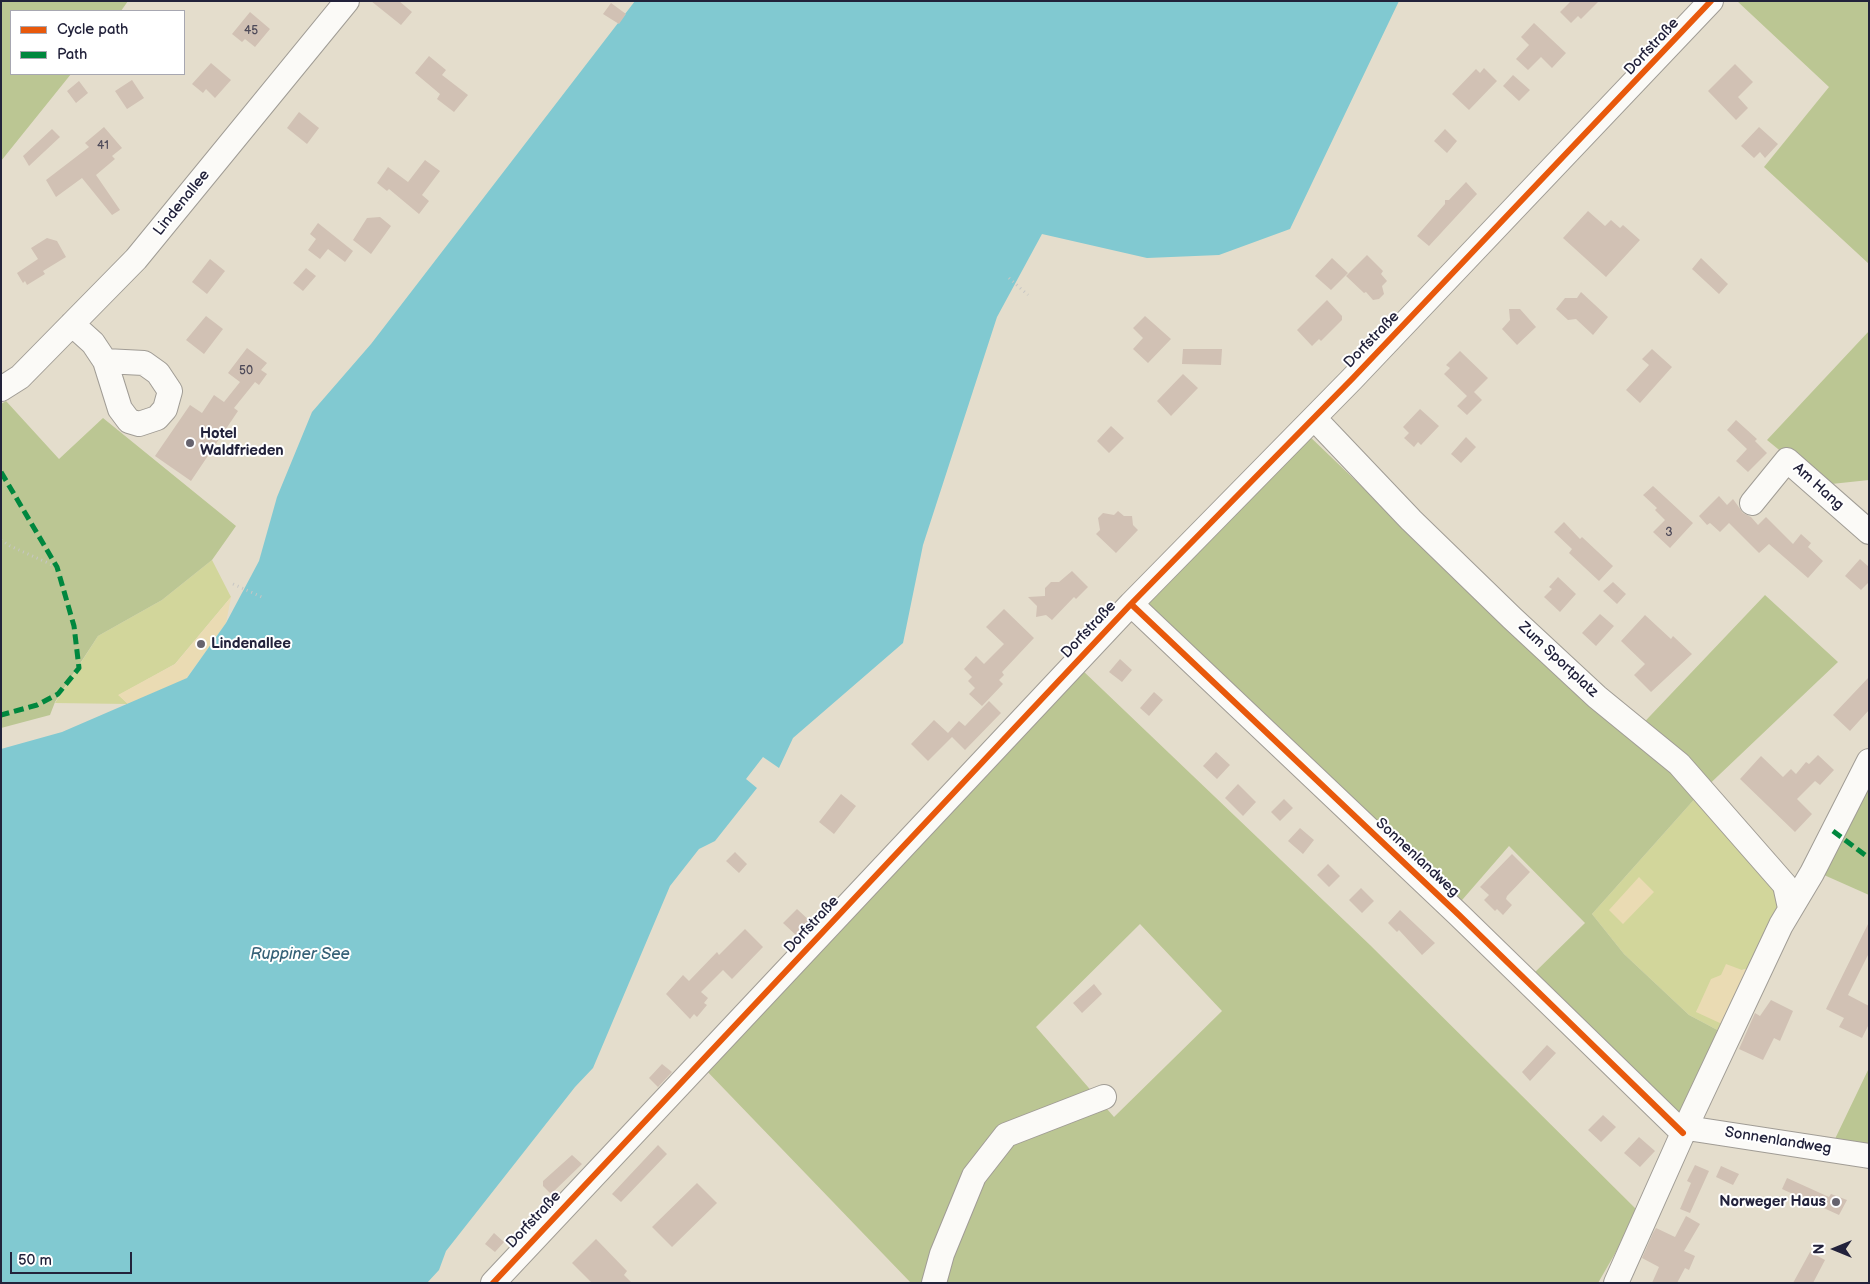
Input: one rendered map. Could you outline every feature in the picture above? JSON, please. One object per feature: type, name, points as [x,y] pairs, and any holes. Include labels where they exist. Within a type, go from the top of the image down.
[{"type":"street","name":"Lindenallee","points":[[1,389],[20,378],[136,259],[347,1]]},
{"type":"street","name":"Dorfstraße","points":[[493,1283],[1130,604],[1314,418],[1712,1]]},
{"type":"street","points":[[72,324],[93,343],[105,360]]},
{"type":"street","name":"Zum Sportplatz","points":[[1314,418],[1411,520],[1512,618],[1597,697],[1679,764],[1785,885],[1786,916]]},
{"type":"street","name":"Am Hang","points":[[1752,503],[1787,460],[1869,532]]},
{"type":"street","name":"Sonnenlandweg","points":[[1130,604],[1685,1130],[1869,1156]]},
{"type":"street","points":[[1616,1283],[1685,1130],[1786,916],[1812,873],[1869,761]]},
{"type":"street","points":[[934,1283],[942,1254],[974,1176],[1006,1135],[1104,1097]]},
{"type":"path","points":[[1010,278],[1028,296]]},
{"type":"path","points":[[1,540],[57,567]]},
{"type":"path","points":[[233,584],[264,598]]},
{"type":"green space","points":[[1,1],[128,1],[122,10],[10,10],[10,75],[70,75],[1,161]]},
{"type":"green space","points":[[1737,1],[1869,1],[1869,264],[1764,167],[1829,87]]},
{"type":"green space","points":[[1869,331],[1869,480],[1822,485],[1767,440]]},
{"type":"green space","points":[[6,401],[59,459],[103,418],[236,526],[212,560],[162,600],[98,636],[55,702],[50,715],[1,728],[1,404]]},
{"type":"green space","points":[[1305,432],[1528,646],[1632,735],[1765,595],[1838,662],[1699,794],[1592,914],[1624,954],[1689,1015],[1723,1033],[1682,1125],[1529,978],[1585,923],[1509,846],[1456,907],[1133,604]]},
{"type":"green space","points":[[212,560],[231,597],[175,664],[119,695],[128,704],[55,703],[98,636],[162,600]]},
{"type":"green space","points":[[1081,669],[1370,945],[1639,1212],[1598,1283],[911,1283],[702,1066]],"holes":[[[1140,924],[1222,1011],[1114,1117],[1036,1027]]]},
{"type":"green space","points":[[1869,767],[1869,895],[1815,871]]},
{"type":"green space","points":[[1699,794],[1776,885],[1783,907],[1723,1033],[1689,1015],[1624,954],[1592,914]],"holes":[[[1750,968],[1696,1012],[1721,975]]]},
{"type":"green space","points":[[1869,1068],[1869,1149],[1834,1141]]},
{"type":"sand","name":"Lindenallee","points":[[231,597],[226,623],[186,679],[128,704],[118,695],[175,664]]},
{"type":"sand","points":[[1639,877],[1654,892],[1623,924],[1609,910]]},
{"type":"sand","points":[[1726,964],[1742,970],[1750,968],[1722,1024],[1696,1012],[1711,979],[1721,975]]},
{"type":"water","name":"Ruppiner See","points":[[635,1],[1399,1],[1290,229],[1219,255],[1147,258],[1042,234],[997,317],[923,545],[903,643],[793,738],[779,768],[763,757],[746,779],[757,788],[715,841],[699,849],[670,886],[593,1068],[575,1087],[446,1251],[439,1270],[427,1283],[1,1283],[1,749],[62,732],[187,678],[226,623],[259,561],[277,497],[312,412],[371,344]]},
{"type":"building","points":[[371,1],[399,1],[412,12],[401,25]]},
{"type":"building","points":[[1571,1],[1599,1],[1581,19],[1578,16],[1571,23],[1560,12]]},
{"type":"building","points":[[611,3],[626,14],[619,24],[603,14]]},
{"type":"building","points":[[250,12],[270,29],[255,47],[245,39],[242,42],[232,34]]},
{"type":"building","points":[[1534,23],[1566,53],[1552,68],[1541,57],[1528,70],[1516,59],[1529,45],[1521,37]]},
{"type":"building","points":[[429,56],[446,70],[442,75],[468,95],[454,112],[437,99],[440,94],[415,73]]},
{"type":"building","points":[[211,63],[231,80],[215,98],[206,89],[203,93],[192,84]]},
{"type":"building","points":[[1735,64],[1753,82],[1738,97],[1748,108],[1736,120],[1708,91]]},
{"type":"building","points":[[1484,68],[1497,81],[1469,110],[1452,94],[1476,69],[1480,73]]},
{"type":"building","points":[[1513,75],[1530,90],[1519,101],[1503,86]]},
{"type":"building","points":[[132,80],[144,98],[127,109],[115,91]]},
{"type":"building","points":[[79,81],[88,93],[76,103],[67,91]]},
{"type":"building","points":[[299,112],[319,128],[307,144],[287,128]]},
{"type":"building","points":[[104,127],[122,148],[112,156],[115,159],[96,175],[120,210],[112,215],[82,178],[56,197],[46,180],[89,147],[85,143]]},
{"type":"building","points":[[1759,127],[1778,144],[1765,158],[1760,152],[1754,158],[1741,146]]},
{"type":"building","points":[[52,129],[60,137],[29,166],[23,156]]},
{"type":"building","points":[[1445,129],[1457,141],[1447,153],[1434,141]]},
{"type":"building","points":[[425,160],[440,171],[422,195],[429,201],[419,214],[389,189],[387,191],[377,183],[388,167],[408,182]]},
{"type":"building","points":[[1466,182],[1477,194],[1429,246],[1417,236],[1445,204],[1445,200],[1449,200]]},
{"type":"building","points":[[1588,211],[1605,226],[1611,220],[1620,228],[1623,225],[1640,240],[1606,277],[1563,238]]},
{"type":"building","points":[[380,217],[391,226],[371,254],[353,240],[367,218]]},
{"type":"building","points":[[318,223],[353,251],[345,262],[328,249],[320,259],[308,250],[316,239],[310,234]]},
{"type":"building","points":[[47,238],[57,241],[66,257],[43,271],[45,274],[27,285],[25,281],[23,283],[17,273],[38,259],[31,248]]},
{"type":"building","points":[[1367,255],[1383,271],[1381,274],[1387,281],[1382,286],[1384,294],[1379,299],[1373,300],[1346,276]]},
{"type":"building","points":[[1332,258],[1348,273],[1331,290],[1315,276]]},
{"type":"building","points":[[1701,258],[1728,284],[1719,294],[1692,269]]},
{"type":"building","points":[[210,259],[225,271],[207,294],[192,282]]},
{"type":"building","points":[[306,268],[316,276],[303,291],[293,283]]},
{"type":"building","points":[[1581,292],[1608,317],[1593,335],[1576,319],[1568,320],[1556,309],[1565,298],[1577,298]]},
{"type":"building","points":[[1327,300],[1342,316],[1342,320],[1321,341],[1319,339],[1312,346],[1297,330]]},
{"type":"building","points":[[1509,309],[1520,309],[1536,327],[1517,345],[1502,329],[1510,320]]},
{"type":"building","points":[[206,316],[223,329],[204,354],[186,340]]},
{"type":"building","points":[[1145,316],[1171,339],[1148,363],[1133,349],[1143,338],[1133,328]]},
{"type":"building","points":[[247,348],[267,363],[261,370],[267,374],[259,385],[255,382],[234,408],[238,411],[191,481],[155,456],[190,405],[202,413],[214,395],[224,402],[240,382],[228,373]]},
{"type":"building","points":[[1183,349],[1222,349],[1221,365],[1182,364]]},
{"type":"building","points":[[1652,349],[1672,367],[1640,403],[1626,390],[1649,365],[1642,359]]},
{"type":"building","points":[[1460,351],[1488,378],[1474,392],[1482,400],[1467,415],[1457,406],[1467,396],[1444,374],[1450,368],[1446,365]]},
{"type":"building","points":[[1183,374],[1198,388],[1171,416],[1157,401]]},
{"type":"building","points":[[1420,409],[1439,426],[1421,445],[1418,442],[1414,447],[1404,438],[1409,433],[1403,427]]},
{"type":"building","points":[[1736,420],[1757,439],[1755,441],[1767,453],[1748,472],[1736,461],[1747,449],[1727,430]]},
{"type":"building","points":[[1111,426],[1124,438],[1109,453],[1097,441]]},
{"type":"building","points":[[1466,437],[1476,447],[1461,463],[1451,454]]},
{"type":"building","points":[[1653,486],[1693,523],[1670,548],[1653,532],[1665,520],[1655,510],[1657,508],[1643,495]]},
{"type":"building","points":[[1719,496],[1727,505],[1733,499],[1743,513],[1751,517],[1758,525],[1766,517],[1793,544],[1801,534],[1811,543],[1808,547],[1823,561],[1808,578],[1769,544],[1759,553],[1729,523],[1720,532],[1710,523],[1707,525],[1699,516]]},
{"type":"building","points":[[1118,511],[1124,516],[1132,516],[1133,525],[1138,530],[1116,553],[1096,534],[1100,530],[1098,518],[1103,513],[1114,515]]},
{"type":"building","points":[[1564,522],[1580,539],[1582,537],[1613,566],[1599,581],[1569,553],[1572,549],[1554,532]]},
{"type":"building","points":[[1860,559],[1869,567],[1869,582],[1861,590],[1845,576]]},
{"type":"building","points":[[1072,571],[1088,587],[1076,599],[1074,597],[1052,620],[1046,615],[1036,617],[1037,606],[1028,597],[1045,596],[1045,588],[1051,582],[1059,582]]},
{"type":"building","points":[[1558,577],[1576,594],[1560,612],[1544,597],[1552,589],[1549,587]]},
{"type":"building","points":[[1613,582],[1626,594],[1617,604],[1603,591]]},
{"type":"building","points":[[1004,609],[1034,638],[1002,672],[1004,675],[999,680],[1003,684],[982,706],[969,694],[975,688],[968,681],[972,677],[964,669],[976,656],[984,664],[1004,644],[986,627]]},
{"type":"building","points":[[1600,614],[1614,626],[1596,646],[1582,633]]},
{"type":"building","points":[[1645,615],[1671,639],[1673,636],[1692,654],[1651,692],[1634,675],[1645,664],[1621,641]]},
{"type":"building","points":[[1120,659],[1132,670],[1122,682],[1109,672]]},
{"type":"building","points":[[1869,677],[1869,710],[1850,731],[1833,715]]},
{"type":"building","points":[[1154,692],[1163,700],[1149,716],[1140,708]]},
{"type":"building","points":[[989,701],[1001,713],[965,750],[952,737],[928,761],[911,744],[934,720],[948,733],[959,721],[965,726]]},
{"type":"building","points":[[1216,752],[1230,765],[1217,779],[1203,766]]},
{"type":"building","points":[[1818,755],[1834,770],[1820,785],[1815,781],[1797,799],[1812,814],[1795,832],[1740,779],[1761,756],[1783,777],[1791,769],[1796,774],[1806,762],[1809,764]]},
{"type":"building","points":[[1238,784],[1256,802],[1243,816],[1225,798]]},
{"type":"building","points":[[841,794],[856,806],[834,834],[819,822]]},
{"type":"building","points":[[1284,799],[1293,808],[1280,821],[1271,812]]},
{"type":"building","points":[[1300,828],[1314,840],[1303,854],[1288,841]]},
{"type":"building","points":[[735,852],[747,864],[739,873],[726,861]]},
{"type":"building","points":[[1512,854],[1530,872],[1507,896],[1506,899],[1512,905],[1503,915],[1497,909],[1495,911],[1484,900],[1489,895],[1480,887]]},
{"type":"building","points":[[1328,864],[1340,876],[1329,887],[1317,875]]},
{"type":"building","points":[[1361,888],[1374,901],[1362,913],[1349,900]]},
{"type":"building","points":[[797,909],[812,923],[798,937],[783,923]]},
{"type":"building","points":[[1400,910],[1435,943],[1422,955],[1399,930],[1397,932],[1388,923]]},
{"type":"building","points":[[1869,922],[1869,953],[1848,995],[1869,1006],[1869,1024],[1862,1038],[1839,1027],[1844,1018],[1826,1009]]},
{"type":"building","points":[[745,929],[763,947],[732,979],[723,970],[701,992],[708,998],[704,1003],[707,1005],[697,1017],[694,1014],[690,1019],[666,994],[683,975],[689,981],[717,952],[719,955]]},
{"type":"building","points":[[1094,984],[1102,994],[1082,1013],[1073,1003]]},
{"type":"building","points":[[1771,1000],[1793,1011],[1780,1041],[1774,1038],[1763,1060],[1739,1049],[1755,1013],[1760,1016]]},
{"type":"building","points":[[1547,1045],[1556,1053],[1530,1081],[1522,1072]]},
{"type":"building","points":[[662,1064],[672,1072],[658,1087],[649,1078]]},
{"type":"building","points":[[1603,1115],[1616,1127],[1601,1142],[1588,1130]]},
{"type":"building","points":[[1639,1137],[1655,1151],[1640,1167],[1624,1153]]},
{"type":"building","points":[[658,1145],[667,1154],[621,1202],[612,1194]]},
{"type":"building","points":[[572,1155],[582,1164],[551,1194],[543,1186],[543,1181]]},
{"type":"building","points":[[1695,1165],[1709,1171],[1690,1213],[1680,1209],[1691,1183],[1687,1181]]},
{"type":"building","points":[[1721,1166],[1739,1174],[1733,1185],[1716,1177]]},
{"type":"building","points":[[1787,1178],[1829,1197],[1831,1194],[1847,1200],[1839,1215],[1782,1189]]},
{"type":"building","points":[[697,1183],[717,1203],[672,1247],[652,1227]]},
{"type":"building","points":[[1686,1216],[1700,1224],[1684,1251],[1695,1256],[1689,1270],[1685,1268],[1677,1283],[1652,1283],[1659,1267],[1642,1258],[1653,1233],[1656,1228],[1675,1237]]},
{"type":"building","points":[[494,1233],[504,1242],[495,1252],[485,1244]]},
{"type":"building","points":[[596,1239],[627,1271],[624,1275],[632,1283],[592,1283],[572,1263]]},
{"type":"building","points":[[1810,1252],[1825,1260],[1813,1283],[1793,1283]]},
{"type":"marked path","points":[[1,472],[57,567],[74,626],[79,668],[58,694],[37,705],[1,715]]},
{"type":"marked path","points":[[1833,831],[1869,858]]},
{"type":"cycle path","points":[[493,1283],[1131,604],[1352,379],[1711,1]]},
{"type":"cycle path","points":[[1131,604],[1459,915],[1683,1133]]},
{"type":"place","name":"Hotel Waldfrieden","points":[[190,443]]},
{"type":"place","name":"Lindenallee","points":[[201,644]]},
{"type":"place","name":"Norweger Haus","points":[[1836,1202]]}]
